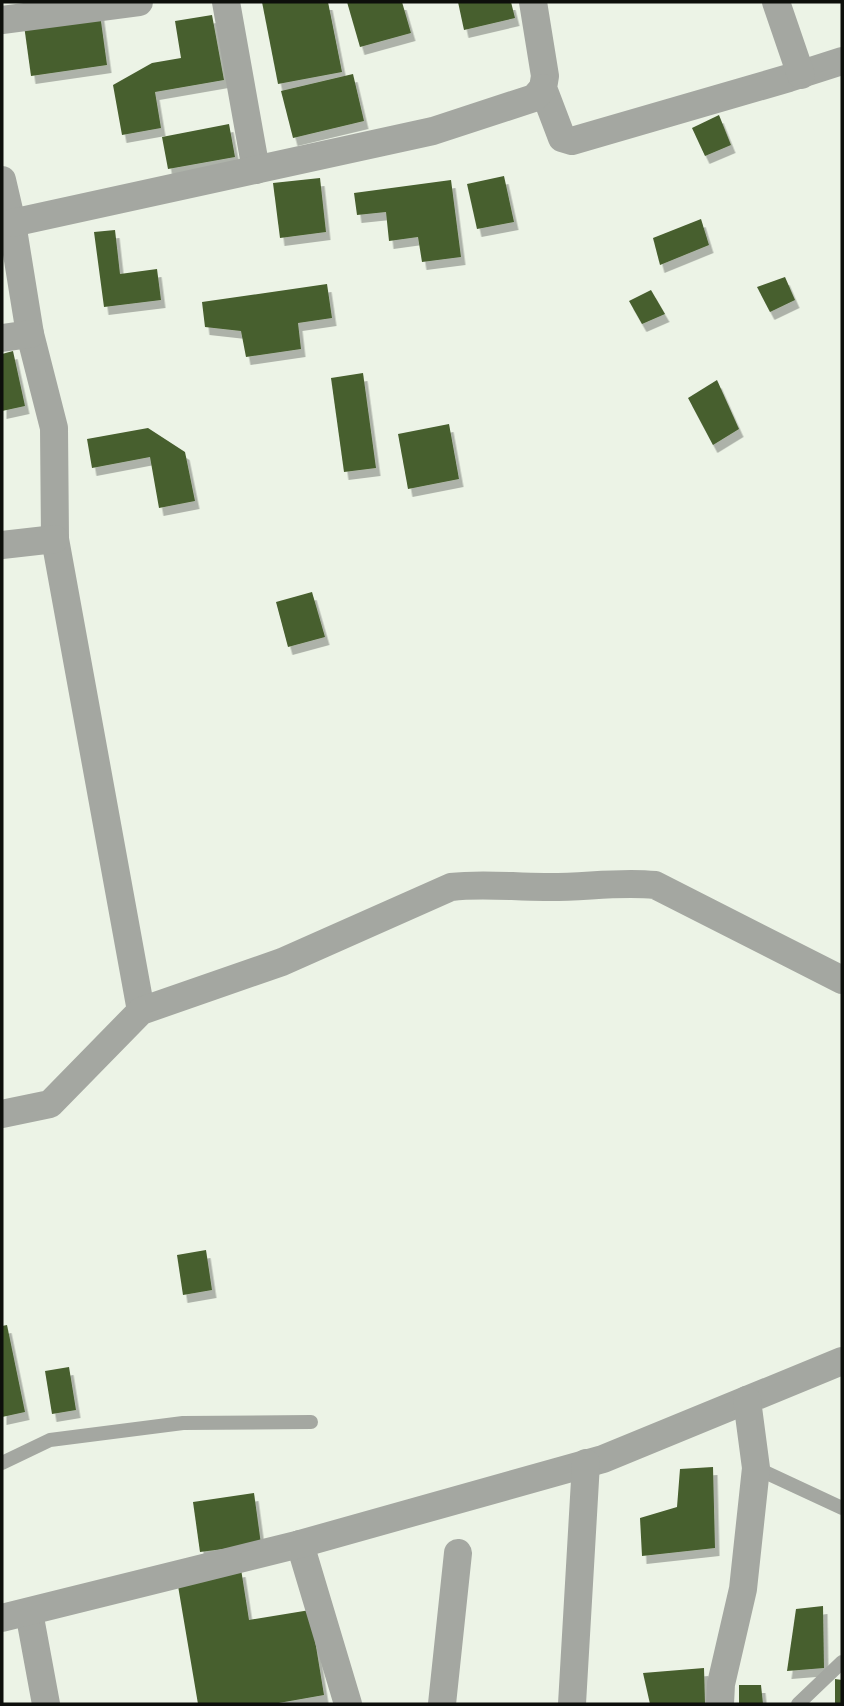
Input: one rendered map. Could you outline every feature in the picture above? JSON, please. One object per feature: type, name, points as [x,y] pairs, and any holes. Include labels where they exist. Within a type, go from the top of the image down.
[{"type":"street","points":[[2,20],[139,2]]},
{"type":"street","points":[[226,2],[256,170]]},
{"type":"street","points":[[533,2],[545,76],[543,88],[562,138],[572,141],[842,61]]},
{"type":"street","points":[[776,2],[801,75]]},
{"type":"street","points":[[12,223],[433,131],[534,98],[543,88]]},
{"type":"street","points":[[2,180],[12,223],[30,334],[54,428],[55,539],[141,1011]]},
{"type":"street","points":[[2,338],[30,334]]},
{"type":"street","points":[[2,545],[55,539]]},
{"type":"street","points":[[2,1114],[50,1104],[141,1011],[282,962],[451,887],[479,884],[545,887],[630,883],[654,885],[842,980]]},
{"type":"street","points":[[46,1704],[15,1615],[300,1544],[586,1464],[842,1361]]},
{"type":"street","points":[[720,1704],[721,1684],[743,1589],[756,1468],[747,1400]]},
{"type":"street","points":[[571,1704],[586,1464]]},
{"type":"street","points":[[300,1544],[348,1704]]},
{"type":"street","points":[[442,1704],[458,1553]]},
{"type":"lane","points":[[2,1463],[50,1440],[183,1423],[311,1422]]},
{"type":"lane","points":[[756,1468],[842,1508]]},
{"type":"lane","points":[[798,1704],[842,1662]]},
{"type":"building","points":[[262,2],[328,2],[342,72],[278,84]]},
{"type":"building","points":[[347,2],[402,2],[411,33],[360,47]]},
{"type":"building","points":[[458,2],[511,2],[515,18],[464,30]]},
{"type":"building","points":[[99,7],[107,65],[31,76],[23,18]]},
{"type":"building","points":[[212,15],[224,80],[155,92],[161,128],[122,135],[113,85],[152,63],[181,58],[175,21]]},
{"type":"building","points":[[353,74],[364,121],[293,138],[281,91]]},
{"type":"building","points":[[719,115],[731,145],[705,156],[692,128]]},
{"type":"building","points":[[229,124],[235,157],[168,169],[162,137]]},
{"type":"building","points":[[504,176],[514,222],[477,229],[467,184]]},
{"type":"building","points":[[320,178],[326,232],[280,238],[273,183]]},
{"type":"building","points":[[451,180],[461,257],[422,262],[418,237],[389,241],[386,212],[357,215],[354,193]]},
{"type":"building","points":[[701,219],[709,245],[660,265],[653,238]]},
{"type":"building","points":[[115,230],[120,274],[157,269],[161,300],[104,307],[94,232]]},
{"type":"building","points":[[785,277],[795,300],[770,312],[757,287]]},
{"type":"building","points":[[327,284],[332,318],[298,323],[301,349],[246,357],[241,331],[205,327],[202,302]]},
{"type":"building","points":[[651,290],[665,314],[642,324],[629,301]]},
{"type":"building","points":[[13,351],[25,406],[2,411],[2,354]]},
{"type":"building","points":[[363,373],[376,468],[344,472],[331,378]]},
{"type":"building","points":[[717,380],[739,429],[713,445],[688,398]]},
{"type":"building","points":[[449,424],[459,479],[408,489],[398,434]]},
{"type":"building","points":[[148,428],[185,452],[195,501],[159,508],[150,457],[92,468],[87,439]]},
{"type":"building","points":[[312,592],[325,637],[288,647],[276,602]]},
{"type":"building","points":[[206,1250],[212,1290],[183,1295],[177,1255]]},
{"type":"building","points":[[7,1325],[25,1412],[2,1417],[2,1326]]},
{"type":"building","points":[[69,1367],[76,1410],[52,1414],[45,1371]]},
{"type":"building","points":[[713,1467],[715,1548],[642,1556],[640,1518],[677,1507],[680,1469]]},
{"type":"building","points":[[254,1493],[261,1544],[200,1552],[193,1502]]},
{"type":"building","points":[[241,1569],[249,1620],[310,1610],[324,1695],[273,1704],[198,1704],[177,1580]]},
{"type":"building","points":[[823,1606],[824,1668],[787,1671],[796,1609]]},
{"type":"building","points":[[704,1668],[705,1704],[650,1704],[643,1673]]},
{"type":"building","points":[[835,1679],[842,1680],[842,1704],[835,1704]]},
{"type":"building","points":[[739,1685],[761,1685],[763,1704],[739,1704]]}]
